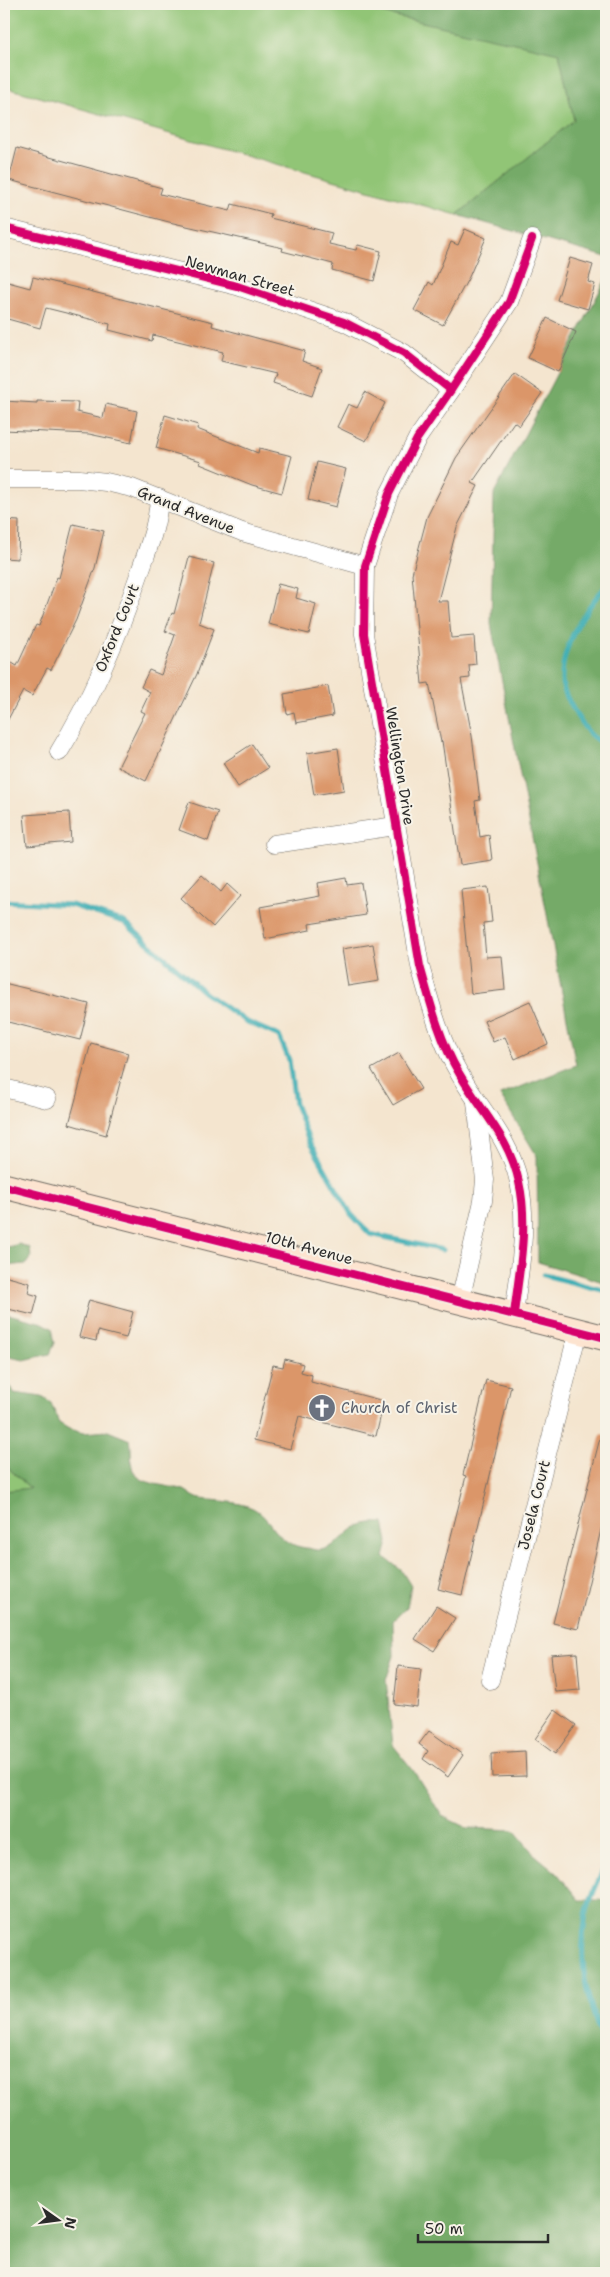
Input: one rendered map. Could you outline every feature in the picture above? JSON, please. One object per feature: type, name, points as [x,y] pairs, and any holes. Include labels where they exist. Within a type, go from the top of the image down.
[{"type":"street","name":"Newman Street","points":[[4,228],[237,286],[344,322],[404,352],[452,390]]},
{"type":"street","name":"Wellington Drive","points":[[514,1314],[524,1235],[520,1183],[508,1146],[458,1072],[433,1013],[420,966],[364,634],[365,566],[389,494],[417,439],[452,390],[509,302],[532,239]]},
{"type":"street","name":"Grand Avenue","points":[[4,479],[79,479],[106,482],[159,498],[242,532],[365,566]]},
{"type":"street","name":"Oxford Court","points":[[59,752],[74,727],[125,616],[153,535],[158,515],[159,498]]},
{"type":"street","name":"Wellington Drive","points":[[274,844],[395,826]]},
{"type":"street","points":[[4,1088],[47,1099]]},
{"type":"street","name":"Wellington Drive","points":[[460,1301],[484,1202],[485,1180],[476,1099]]},
{"type":"street","name":"10th Avenue","points":[[4,1186],[184,1229],[606,1338]]},
{"type":"street","name":"Josela Court","points":[[490,1680],[578,1331]]},
{"type":"green space","points":[[4,4],[342,4],[559,52],[574,120],[457,215],[4,87]]},
{"type":"green space","points":[[342,4],[606,4],[606,257],[457,215],[574,120],[559,53]]},
{"type":"green space","points":[[606,279],[606,1283],[538,1262],[537,1156],[500,1095],[576,1065],[491,624],[494,494]]},
{"type":"green space","points":[[19,1244],[30,1248],[31,1257],[26,1264],[4,1266],[4,1248]]},
{"type":"green space","points":[[4,1313],[43,1323],[52,1328],[55,1343],[50,1354],[24,1360],[4,1356]]},
{"type":"green space","points":[[4,1383],[12,1388],[14,1393],[42,1397],[51,1403],[59,1423],[69,1429],[83,1433],[108,1431],[130,1440],[134,1473],[141,1479],[184,1490],[194,1497],[231,1502],[253,1508],[265,1518],[279,1535],[289,1543],[297,1546],[321,1550],[330,1547],[354,1528],[361,1525],[384,1523],[388,1542],[384,1557],[401,1570],[411,1586],[407,1607],[393,1621],[394,1656],[386,1680],[393,1745],[413,1770],[442,1816],[467,1828],[514,1830],[534,1854],[557,1873],[579,1900],[606,1900],[606,2273],[4,2273],[4,1491],[30,1488],[4,1464]]},
{"type":"green space","points":[[4,1464],[31,1489],[4,1491]]},
{"type":"building","points":[[17,148],[162,188],[160,194],[230,211],[232,204],[271,214],[270,218],[332,233],[329,244],[356,250],[358,245],[381,251],[374,281],[332,270],[333,264],[282,251],[283,248],[169,222],[9,180]]},
{"type":"building","points":[[465,229],[486,238],[469,277],[443,325],[414,310],[429,282],[433,285],[451,242],[458,245]]},
{"type":"building","points":[[570,258],[593,265],[588,282],[595,284],[588,309],[557,300]]},
{"type":"building","points":[[33,277],[213,322],[212,326],[305,351],[302,361],[322,368],[312,396],[273,383],[276,374],[221,361],[223,352],[153,335],[152,341],[109,330],[110,324],[46,308],[40,328],[4,318],[4,300],[8,282],[30,288]]},
{"type":"building","points":[[547,318],[576,332],[558,372],[528,358]]},
{"type":"building","points":[[515,374],[542,393],[519,426],[514,422],[472,483],[478,486],[457,527],[438,601],[448,601],[451,638],[474,636],[476,664],[469,665],[470,678],[461,679],[472,736],[480,800],[475,801],[480,837],[489,835],[492,860],[460,865],[442,741],[429,683],[422,684],[412,574],[427,517],[456,458]]},
{"type":"building","points":[[365,392],[385,403],[366,441],[337,427],[348,404],[357,408]]},
{"type":"building","points":[[4,401],[37,403],[37,401],[78,402],[77,412],[103,418],[106,404],[137,411],[131,443],[89,434],[4,430]]},
{"type":"building","points":[[165,415],[198,425],[197,429],[258,453],[259,448],[292,456],[282,493],[252,485],[200,464],[201,461],[156,448]]},
{"type":"building","points":[[317,462],[346,469],[336,507],[308,500]]},
{"type":"building","points":[[4,520],[19,521],[18,559],[4,558]]},
{"type":"building","points":[[73,524],[104,531],[95,568],[76,620],[51,670],[47,668],[32,696],[23,691],[4,727],[4,658],[17,666],[36,625],[39,626],[57,577],[59,578]]},
{"type":"building","points":[[189,557],[214,563],[199,623],[214,629],[197,674],[146,781],[118,767],[145,713],[141,711],[150,692],[141,687],[149,670],[161,675],[175,635],[165,631],[172,613],[174,614]]},
{"type":"building","points":[[278,584],[298,589],[296,598],[316,604],[309,634],[268,624]]},
{"type":"building","points":[[328,686],[333,716],[296,723],[294,712],[287,714],[284,694]]},
{"type":"building","points":[[252,744],[268,768],[238,787],[223,763]]},
{"type":"building","points":[[338,748],[344,790],[314,795],[307,753]]},
{"type":"building","points":[[189,802],[218,812],[208,841],[179,830]]},
{"type":"building","points":[[69,812],[71,842],[27,846],[24,815]]},
{"type":"building","points":[[202,875],[221,892],[227,884],[240,896],[213,927],[181,898]]},
{"type":"building","points":[[346,878],[347,885],[361,883],[366,915],[309,924],[310,930],[265,939],[260,907],[320,896],[318,883]]},
{"type":"building","points":[[488,887],[492,922],[483,923],[486,957],[502,956],[505,990],[471,994],[461,890]]},
{"type":"building","points":[[373,944],[379,981],[348,986],[342,949]]},
{"type":"building","points":[[4,983],[89,1004],[80,1040],[4,1021]]},
{"type":"building","points":[[530,1001],[548,1044],[515,1059],[505,1037],[493,1042],[484,1021]]},
{"type":"building","points":[[91,1043],[128,1053],[106,1135],[69,1124]]},
{"type":"building","points":[[399,1053],[421,1089],[393,1105],[371,1069]]},
{"type":"building","points":[[4,1276],[30,1283],[28,1293],[38,1296],[33,1315],[4,1308]]},
{"type":"building","points":[[89,1300],[133,1312],[126,1338],[98,1331],[96,1341],[79,1337]]},
{"type":"building","name":"Church of Christ","points":[[285,1359],[303,1364],[301,1372],[312,1375],[311,1382],[384,1401],[376,1436],[299,1416],[290,1449],[254,1440],[273,1365],[283,1367]]},
{"type":"building","points":[[486,1380],[511,1386],[462,1595],[438,1589],[466,1476],[463,1475]]},
{"type":"building","points":[[601,1434],[606,1435],[606,1508],[578,1629],[553,1623]]},
{"type":"building","points":[[436,1606],[455,1618],[434,1651],[415,1639]]},
{"type":"building","points":[[577,1653],[580,1690],[555,1692],[551,1655]]},
{"type":"building","points":[[398,1666],[421,1669],[417,1707],[394,1704]]},
{"type":"building","points":[[555,1710],[576,1725],[555,1754],[535,1739]]},
{"type":"building","points":[[429,1731],[463,1755],[448,1777],[423,1759],[428,1751],[419,1744]]},
{"type":"building","points":[[525,1751],[526,1776],[492,1777],[491,1753]]},
{"type":"waterway","points":[[606,586],[575,629],[565,655],[562,681],[568,699],[577,716],[589,733],[606,745]]},
{"type":"waterway","points":[[4,901],[71,905],[124,922],[205,993],[245,1021],[279,1036],[289,1060],[295,1104],[310,1143],[351,1214],[370,1234],[443,1250]]},
{"type":"waterway","points":[[544,1275],[606,1291]]},
{"type":"waterway","points":[[606,1863],[588,1908],[583,1931],[585,1981],[593,2013],[606,2045]]},
{"type":"cycle path","points":[[4,228],[237,286],[344,322],[404,353],[451,390]]},
{"type":"cycle path","points":[[514,1314],[523,1232],[522,1198],[519,1182],[508,1151],[501,1138],[467,1087],[446,1048],[420,966],[364,634],[365,566],[389,494],[417,439],[509,302],[532,239]]},
{"type":"cycle path","points":[[4,1186],[606,1338]]},
{"type":"place","name":"Church of Christ","points":[[322,1408]]}]
